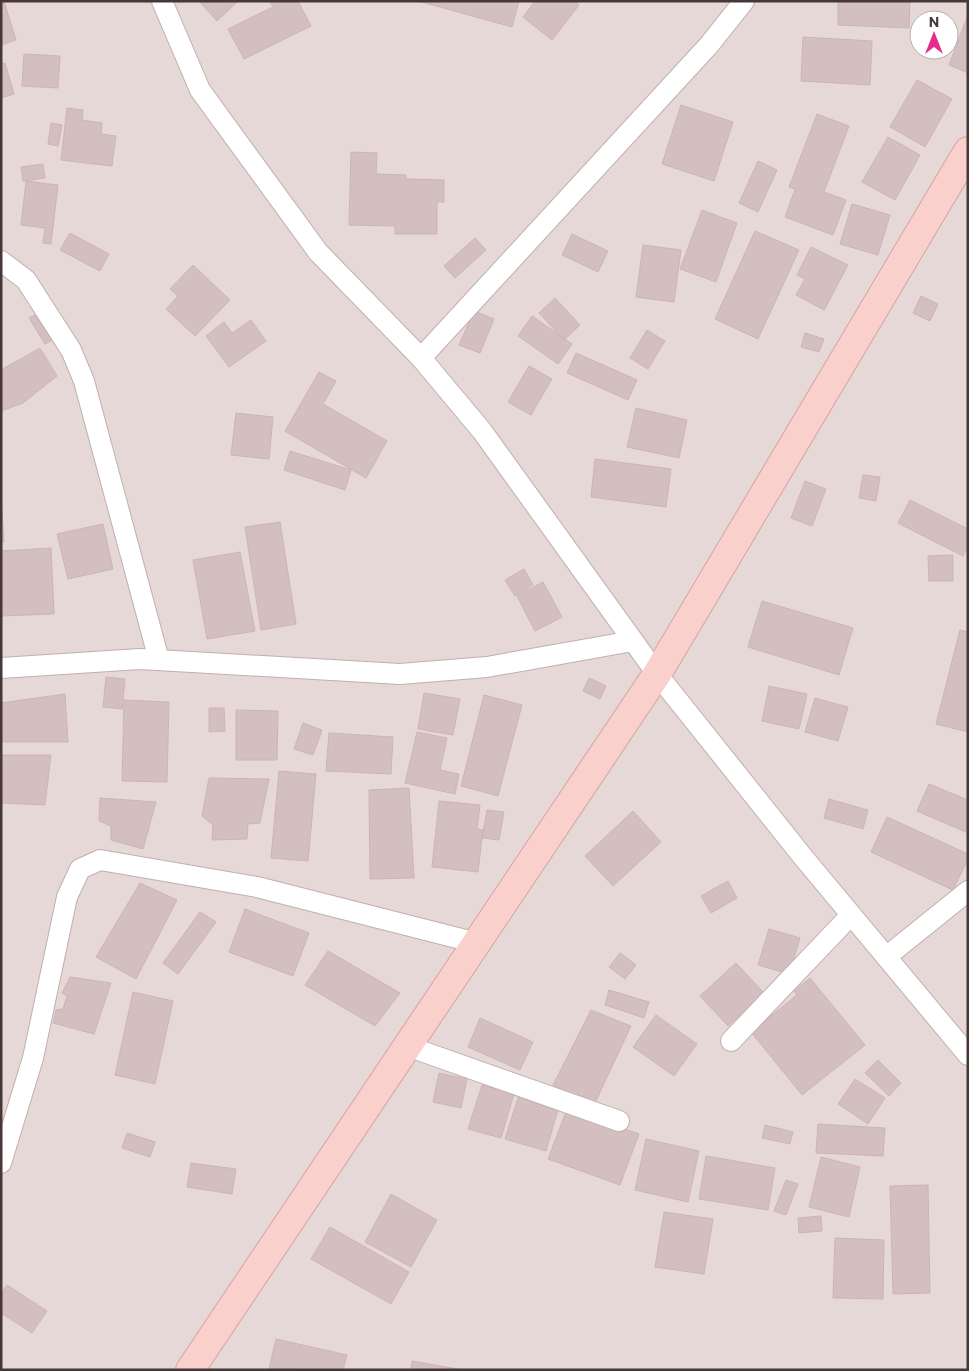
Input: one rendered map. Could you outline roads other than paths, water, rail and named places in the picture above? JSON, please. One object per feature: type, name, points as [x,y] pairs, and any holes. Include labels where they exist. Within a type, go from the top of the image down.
[{"type":"street","points":[[162,1],[200,90],[318,252],[421,358],[482,432],[657,674],[851,915],[968,1056]]},
{"type":"street","points":[[421,358],[709,45],[744,1]]},
{"type":"street","points":[[190,1370],[657,674],[968,151]]},
{"type":"street","points":[[1,261],[26,280],[72,350],[84,382],[159,660]]},
{"type":"street","points":[[1,668],[140,659],[400,674],[487,667],[633,641]]},
{"type":"street","points":[[1,1163],[33,1058],[67,898],[80,870],[100,860],[257,887],[477,943]]},
{"type":"street","points":[[886,957],[968,891]]},
{"type":"street","points":[[731,1041],[851,915]]},
{"type":"street","points":[[408,1046],[619,1121]]}]
